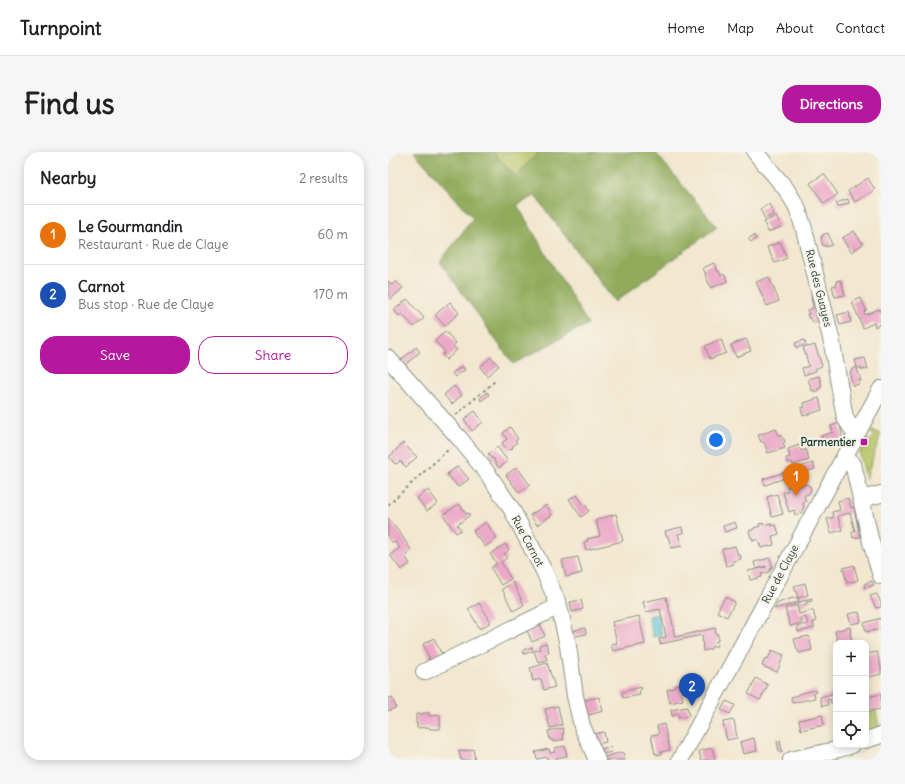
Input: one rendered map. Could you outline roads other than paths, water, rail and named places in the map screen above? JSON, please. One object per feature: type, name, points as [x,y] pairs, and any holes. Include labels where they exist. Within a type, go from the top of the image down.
[{"type":"street","name":"Rue des Guayes","points":[[755,152],[786,189],[796,207],[804,229],[831,338],[845,418],[856,435]]},
{"type":"street","name":"Rue Carnot","points":[[388,358],[460,439],[488,474],[511,508],[544,571],[559,606],[568,646],[582,726],[597,760]]},
{"type":"street","name":"Rue de Claye","points":[[680,760],[881,389]]},
{"type":"street","points":[[844,458],[852,464],[881,576]]},
{"type":"street","points":[[861,499],[881,494]]},
{"type":"street","points":[[424,672],[559,606]]},
{"type":"street","points":[[869,739],[881,735]]},
{"type":"street","points":[[791,760],[844,748]]},
{"type":"water","points":[[657,614],[662,635],[653,637],[648,616]]},
{"type":"place","name":"Parmentier","points":[[864,442]]},
{"type":"place","name":"Le Gourmandin","points":[[796,496]]},
{"type":"place","name":"Carnot","points":[[692,706]]}]
